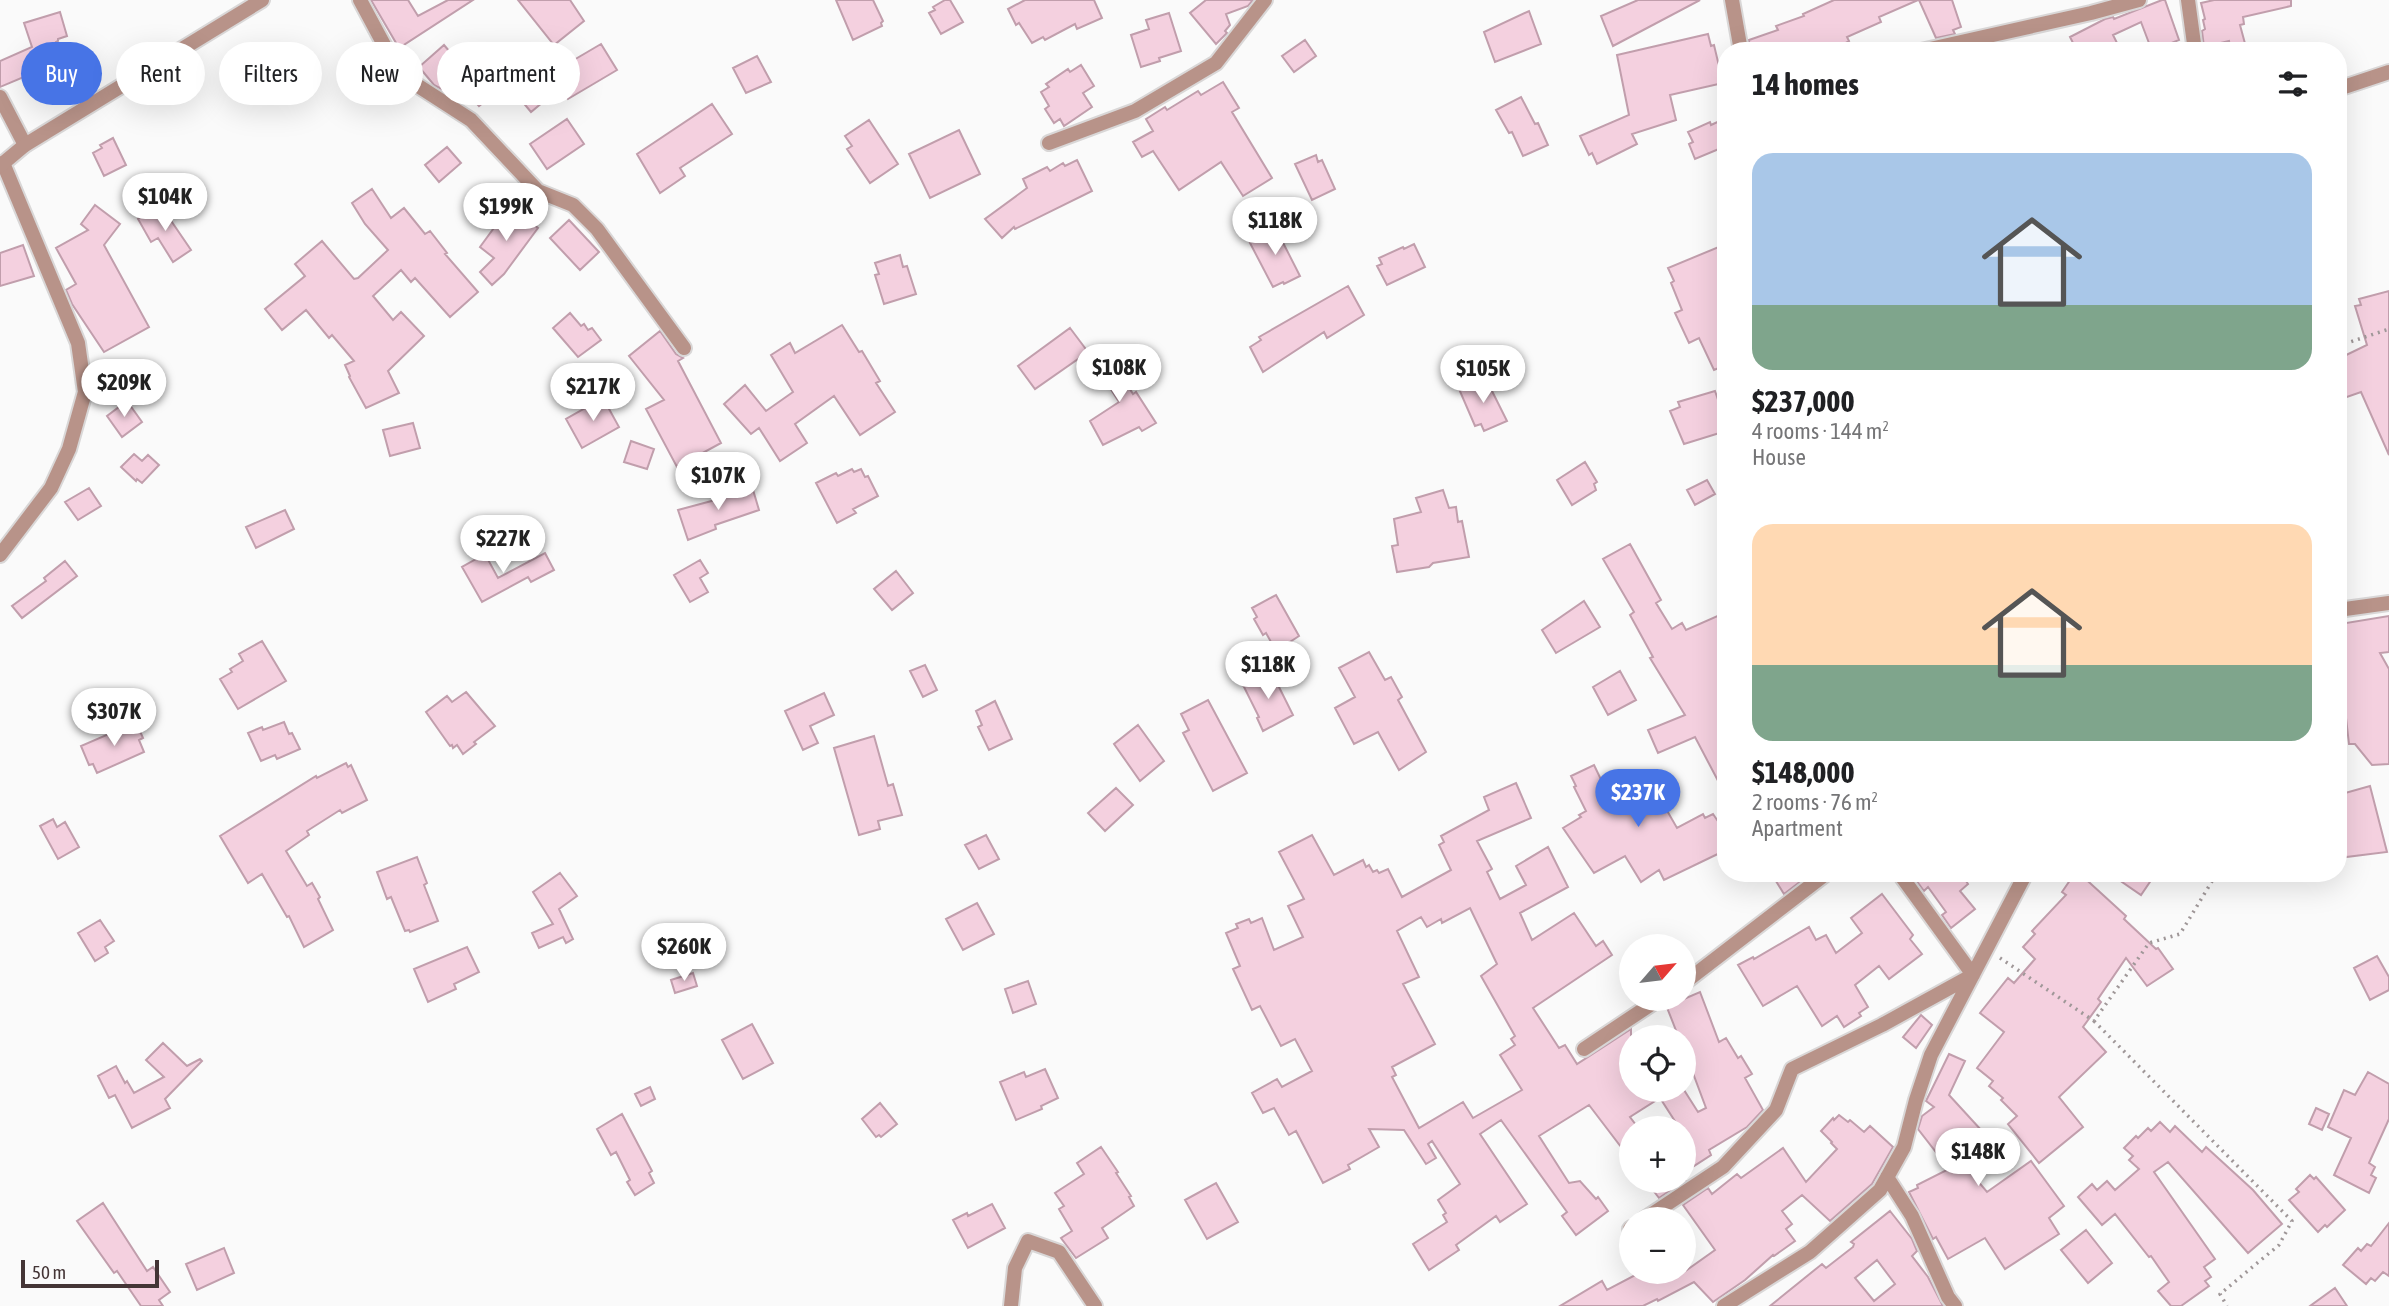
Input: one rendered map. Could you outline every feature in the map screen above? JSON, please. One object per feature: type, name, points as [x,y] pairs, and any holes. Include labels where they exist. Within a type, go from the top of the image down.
[{"type":"street","points":[[0,555],[51,488],[69,449],[85,392],[78,343],[1,165],[25,145],[262,0]]},
{"type":"street","points":[[360,0],[390,56],[409,80],[471,120],[538,191],[573,205],[597,229],[684,348]]},
{"type":"street","points":[[1049,143],[1135,111],[1216,63],[1265,0]]},
{"type":"street","points":[[1732,0],[1739,42]]},
{"type":"street","points":[[1961,42],[2139,0]]},
{"type":"street","points":[[2188,0],[2194,42]]},
{"type":"street","points":[[2347,86],[2389,72]]},
{"type":"street","points":[[0,97],[25,145]]},
{"type":"street","points":[[2347,609],[2389,603]]},
{"type":"street","points":[[1696,974],[1815,882]]},
{"type":"street","points":[[1906,882],[1973,975]]},
{"type":"street","points":[[1724,1306],[1810,1252],[1880,1190],[1904,1147],[1931,1055],[2021,882]]},
{"type":"street","points":[[1663,1207],[1723,1167],[1776,1110],[1792,1069],[1882,1025],[1973,975]]},
{"type":"street","points":[[1584,1049],[1640,1012]]},
{"type":"street","points":[[1887,1177],[1912,1216],[1948,1297],[1955,1306]]},
{"type":"street","points":[[1011,1306],[1016,1268],[1028,1241],[1059,1252],[1095,1306]]},
{"type":"path","points":[[2347,343],[2389,329]]},
{"type":"path","points":[[2094,1021],[2149,943],[2180,934],[2212,882]]},
{"type":"path","points":[[1986,948],[2094,1021],[2292,1222],[2279,1245],[2220,1294],[2227,1306]]},
{"type":"building","points":[[371,0],[408,0],[418,16],[448,0],[473,0],[408,42],[396,42]]},
{"type":"building","points":[[518,0],[570,0],[584,21],[558,42],[552,42]]},
{"type":"building","points":[[836,0],[873,0],[883,21],[882,26],[853,40]]},
{"type":"building","points":[[950,0],[963,22],[941,34],[929,13],[935,10],[933,7]]},
{"type":"building","points":[[1025,0],[1094,0],[1102,18],[1077,29],[1075,24],[1045,40],[1043,37],[1032,43],[1019,23],[1016,25],[1008,9]]},
{"type":"building","points":[[1206,0],[1253,0],[1248,6],[1226,14],[1230,25],[1225,31],[1227,33],[1216,44],[1190,13]]},
{"type":"building","points":[[1638,0],[1700,0],[1613,46],[1601,16]]},
{"type":"building","points":[[1834,0],[1918,0],[1879,17],[1881,22],[1847,37],[1847,42],[1749,42],[1778,30],[1776,26],[1804,16],[1803,14]]},
{"type":"building","points":[[1919,0],[1952,0],[1961,27],[1953,30],[1955,34],[1936,38]]},
{"type":"building","points":[[2165,0],[2179,40],[2149,42],[2141,22],[2113,35],[2116,42],[2072,42],[2070,37],[2105,19],[2114,19]]},
{"type":"building","points":[[2214,0],[2291,0],[2291,6],[2243,17],[2244,24],[2240,25],[2245,42],[2203,42],[2202,31],[2205,29],[2205,19],[2201,3]]},
{"type":"building","points":[[1529,11],[1541,44],[1495,62],[1484,32]]},
{"type":"building","points":[[60,12],[67,36],[56,42],[30,42],[24,23]]},
{"type":"building","points":[[1169,13],[1181,51],[1141,67],[1131,35],[1149,29],[1146,20]]},
{"type":"building","points":[[1708,34],[1717,58],[1717,84],[1670,95],[1676,120],[1632,134],[1637,144],[1597,164],[1592,153],[1589,155],[1580,136],[1629,115],[1617,55]]},
{"type":"building","points":[[1305,40],[1316,56],[1294,72],[1282,56]]},
{"type":"building","points":[[601,44],[617,70],[580,92],[580,56]]},
{"type":"building","points":[[437,51],[437,87],[423,72],[423,63]]},
{"type":"building","points":[[21,52],[21,78],[0,87],[0,61]]},
{"type":"building","points":[[757,56],[771,82],[746,93],[733,68]]},
{"type":"building","points":[[1081,65],[1094,86],[1083,93],[1092,107],[1064,126],[1060,119],[1054,123],[1045,109],[1049,106],[1041,92],[1049,87],[1046,84],[1068,69],[1070,72]]},
{"type":"building","points":[[1223,82],[1239,108],[1232,112],[1272,178],[1243,196],[1221,162],[1179,190],[1153,151],[1142,157],[1133,142],[1153,131],[1146,119],[1198,91],[1201,95]]},
{"type":"building","points":[[1521,97],[1548,145],[1523,156],[1512,132],[1509,133],[1496,110]]},
{"type":"building","points":[[712,104],[732,134],[680,168],[685,176],[660,193],[637,154]]},
{"type":"building","points":[[525,105],[539,105],[531,112]]},
{"type":"building","points":[[567,119],[584,144],[547,169],[530,144]]},
{"type":"building","points":[[869,120],[898,164],[870,183],[847,149],[852,146],[845,136]]},
{"type":"building","points":[[1710,122],[1711,125],[1717,122],[1717,150],[1695,159],[1689,144],[1693,142],[1688,132]]},
{"type":"building","points":[[959,130],[980,174],[930,198],[909,154]]},
{"type":"building","points":[[113,138],[126,165],[104,176],[93,153],[102,148],[100,145]]},
{"type":"building","points":[[447,147],[461,163],[439,182],[425,165]]},
{"type":"building","points":[[1316,155],[1318,162],[1322,160],[1335,189],[1312,200],[1295,164]]},
{"type":"building","points":[[1077,160],[1092,191],[1015,229],[1014,227],[1002,238],[985,219],[1027,188],[1023,179],[1047,167],[1050,171],[1063,163],[1065,166]]},
{"type":"building","points":[[372,189],[391,218],[404,208],[425,234],[430,231],[447,253],[445,254],[478,292],[450,317],[415,278],[411,282],[401,270],[373,296],[393,320],[401,312],[424,336],[388,371],[399,393],[366,408],[345,365],[354,361],[332,335],[329,338],[306,310],[282,330],[265,309],[305,276],[295,264],[322,241],[354,279],[388,250],[365,224],[352,203]]},
{"type":"building","points":[[95,205],[120,224],[104,245],[149,327],[104,352],[72,304],[66,290],[76,284],[56,248],[88,230],[81,224]]},
{"type":"building","points":[[161,206],[191,250],[173,262],[158,238],[151,242],[138,219]]},
{"type":"building","points":[[510,206],[538,228],[504,274],[492,285],[480,272],[494,258],[480,247]]},
{"type":"building","points":[[569,220],[599,252],[580,270],[550,238]]},
{"type":"building","points":[[1274,225],[1300,276],[1273,287],[1250,243],[1260,238],[1258,234]]},
{"type":"building","points":[[1414,244],[1425,267],[1387,285],[1377,266],[1382,264],[1379,258]]},
{"type":"building","points":[[23,245],[34,276],[0,286],[0,253]]},
{"type":"building","points":[[1717,248],[1717,369],[1714,370],[1699,338],[1689,343],[1675,313],[1682,310],[1668,268]]},
{"type":"building","points":[[900,255],[903,267],[907,266],[916,294],[884,304],[875,275],[879,274],[875,263]]},
{"type":"building","points":[[1348,286],[1364,315],[1327,338],[1324,332],[1263,372],[1250,347],[1261,340],[1259,337]]},
{"type":"building","points":[[2389,291],[2389,455],[2361,392],[2347,397],[2347,355],[2367,345],[2355,306],[2361,305],[2359,299]]},
{"type":"building","points":[[570,313],[581,326],[584,324],[588,330],[592,328],[601,340],[578,357],[553,328]]},
{"type":"building","points":[[842,325],[859,352],[862,351],[880,381],[876,383],[895,412],[860,435],[834,396],[795,424],[807,443],[780,461],[759,428],[751,434],[724,404],[745,385],[766,411],[793,392],[771,355],[790,343],[795,353]]},
{"type":"building","points":[[1070,328],[1088,352],[1035,389],[1018,366]]},
{"type":"building","points":[[660,331],[676,354],[683,358],[678,361],[721,443],[677,467],[646,409],[664,400],[629,356]]},
{"type":"building","points":[[1104,347],[1133,394],[1136,392],[1156,423],[1142,431],[1139,427],[1103,445],[1090,421],[1119,402],[1090,356]]},
{"type":"building","points":[[1485,377],[1507,421],[1484,431],[1481,424],[1475,426],[1459,389]]},
{"type":"building","points":[[1715,391],[1717,434],[1684,444],[1670,411],[1680,407],[1678,402]]},
{"type":"building","points":[[603,398],[619,427],[582,448],[566,419]]},
{"type":"building","points":[[127,401],[142,422],[122,437],[107,416]]},
{"type":"building","points":[[413,423],[420,448],[390,456],[383,430]]},
{"type":"building","points":[[631,441],[654,449],[647,469],[624,462]]},
{"type":"building","points":[[134,454],[142,461],[148,455],[159,465],[142,483],[121,467]]},
{"type":"building","points":[[1585,462],[1597,482],[1594,484],[1596,490],[1572,505],[1557,480]]},
{"type":"building","points":[[852,469],[854,472],[861,469],[865,477],[868,476],[878,496],[853,509],[856,513],[837,523],[816,483]]},
{"type":"building","points":[[1707,480],[1715,494],[1695,505],[1687,490]]},
{"type":"building","points":[[751,483],[759,510],[715,525],[716,529],[688,540],[678,510],[734,495],[732,489]]},
{"type":"building","points":[[89,488],[101,506],[78,520],[65,502]]},
{"type":"building","points":[[1443,490],[1449,508],[1456,507],[1458,522],[1462,521],[1469,557],[1397,572],[1392,546],[1398,545],[1394,519],[1421,512],[1416,498]]},
{"type":"building","points":[[285,510],[294,529],[256,548],[246,527]]},
{"type":"building","points":[[1630,544],[1661,600],[1656,603],[1672,629],[1682,623],[1686,630],[1717,616],[1717,779],[1695,737],[1658,753],[1648,730],[1685,715],[1650,658],[1653,657],[1630,615],[1634,612],[1603,559]]},
{"type":"building","points":[[545,553],[554,570],[531,582],[528,577],[482,602],[462,567],[485,554],[498,578]]},
{"type":"building","points":[[700,560],[708,573],[700,578],[708,592],[690,602],[674,575]]},
{"type":"building","points":[[65,561],[77,576],[22,618],[12,606],[46,581],[44,578]]},
{"type":"building","points":[[896,571],[913,593],[892,610],[874,589]]},
{"type":"building","points":[[1276,595],[1299,636],[1276,651],[1254,619],[1257,617],[1252,608]]},
{"type":"building","points":[[1584,601],[1600,627],[1556,653],[1542,630]]},
{"type":"building","points":[[2389,616],[2389,652],[2380,653],[2389,669],[2389,764],[2372,765],[2355,744],[2349,744],[2347,623]]},
{"type":"building","points":[[262,641],[286,681],[238,709],[220,679],[243,661],[239,654]]},
{"type":"building","points":[[1369,652],[1385,680],[1391,677],[1402,697],[1398,700],[1426,752],[1399,770],[1378,732],[1354,744],[1335,708],[1355,697],[1339,668]]},
{"type":"building","points":[[925,665],[937,690],[923,697],[910,671]]},
{"type":"building","points":[[1271,671],[1293,715],[1263,731],[1243,685]]},
{"type":"building","points":[[1620,671],[1636,700],[1608,715],[1593,687]]},
{"type":"building","points":[[466,692],[495,726],[463,754],[457,745],[453,748],[450,746],[426,712],[447,696],[452,702]]},
{"type":"building","points":[[824,693],[834,715],[810,726],[818,743],[803,750],[785,711]]},
{"type":"building","points":[[1208,700],[1247,773],[1213,791],[1183,733],[1189,730],[1181,714]]},
{"type":"building","points":[[995,701],[1012,739],[989,750],[978,727],[982,725],[976,711]]},
{"type":"building","points":[[128,722],[130,727],[137,724],[143,738],[139,740],[144,752],[97,773],[93,764],[89,765],[81,746],[116,731],[115,728]]},
{"type":"building","points":[[284,722],[300,749],[277,759],[275,755],[261,761],[248,733]]},
{"type":"building","points":[[1138,725],[1164,761],[1140,781],[1114,744]]},
{"type":"building","points":[[874,736],[888,786],[893,784],[902,815],[878,821],[880,829],[859,835],[834,748]]},
{"type":"building","points":[[346,763],[348,767],[351,765],[367,800],[342,813],[340,810],[307,831],[309,835],[286,851],[307,886],[312,883],[333,930],[304,947],[289,916],[287,917],[262,874],[248,883],[220,836],[316,776],[317,778]]},
{"type":"building","points":[[1594,765],[1605,788],[1630,775],[1632,779],[1643,774],[1677,828],[1703,814],[1705,818],[1713,814],[1717,820],[1717,854],[1664,880],[1659,870],[1641,882],[1625,856],[1594,873],[1563,828],[1586,811],[1571,776]]},
{"type":"building","points":[[1516,783],[1531,818],[1477,841],[1492,869],[1487,872],[1500,899],[1526,885],[1516,866],[1548,847],[1568,887],[1520,913],[1532,940],[1574,913],[1596,946],[1603,941],[1612,955],[1533,1008],[1559,1048],[1565,1045],[1577,1064],[1619,1037],[1619,1102],[1654,1102],[1632,1116],[1619,1116],[1619,1144],[1589,1105],[1539,1136],[1569,1183],[1580,1181],[1596,1199],[1598,1197],[1608,1211],[1576,1235],[1562,1216],[1567,1212],[1501,1120],[1480,1134],[1527,1204],[1500,1222],[1496,1216],[1456,1245],[1459,1250],[1429,1270],[1413,1244],[1447,1222],[1443,1215],[1446,1213],[1438,1200],[1460,1184],[1432,1141],[1428,1144],[1436,1158],[1426,1164],[1404,1130],[1369,1129],[1379,1147],[1348,1165],[1350,1169],[1323,1183],[1296,1131],[1289,1135],[1274,1108],[1263,1113],[1252,1093],[1277,1079],[1282,1087],[1312,1071],[1295,1039],[1281,1046],[1260,1006],[1252,1010],[1233,969],[1240,966],[1226,933],[1238,928],[1236,924],[1249,919],[1251,923],[1262,918],[1274,950],[1303,937],[1288,906],[1304,899],[1279,852],[1312,835],[1334,875],[1363,860],[1366,867],[1369,865],[1373,872],[1377,870],[1379,873],[1388,869],[1402,897],[1451,870],[1439,845],[1444,842],[1441,836],[1489,810],[1484,797]],"holes":[[[1470,908],[1497,964],[1481,976],[1515,1036],[1511,1039],[1515,1045],[1500,1055],[1522,1090],[1473,1118],[1463,1102],[1419,1128],[1392,1077],[1396,1075],[1392,1067],[1435,1044],[1403,984],[1419,977],[1397,931],[1421,917],[1427,927],[1441,919],[1442,923]]]},
{"type":"building","points":[[2370,786],[2387,852],[2347,857],[2347,792]]},
{"type":"building","points":[[1116,788],[1133,805],[1105,831],[1088,813]]},
{"type":"building","points":[[53,819],[57,827],[65,822],[79,847],[58,859],[40,826]]},
{"type":"building","points":[[986,835],[999,859],[979,869],[965,845]]},
{"type":"building","points":[[417,857],[438,921],[410,932],[405,931],[391,897],[387,899],[377,872]]},
{"type":"building","points":[[560,873],[577,896],[559,909],[573,939],[566,943],[563,937],[539,948],[532,933],[553,924],[533,892]]},
{"type":"building","points":[[1777,882],[1800,882],[1784,894]]},
{"type":"building","points":[[1918,882],[1967,882],[1968,884],[1960,891],[1975,909],[1951,928],[1942,915],[1946,912],[1928,887],[1924,891]]},
{"type":"building","points":[[2069,882],[2089,882],[2126,916],[2124,919],[2158,948],[2173,969],[2147,986],[2126,958],[2083,1027],[2106,1052],[2059,1097],[2083,1127],[2039,1163],[2008,1124],[2017,1116],[1989,1086],[1993,1081],[1977,1068],[2004,1032],[1980,1013],[2008,978],[2014,983],[2035,959],[2023,947],[2035,934],[2032,931],[2066,895],[2062,892]]},
{"type":"building","points":[[2122,882],[2150,882],[2141,895]]},
{"type":"building","points":[[1882,894],[1913,935],[1910,939],[1922,954],[1889,979],[1879,966],[1855,985],[1868,1007],[1859,1013],[1861,1016],[1844,1027],[1837,1016],[1822,1026],[1797,986],[1763,1006],[1738,965],[1753,957],[1754,959],[1809,927],[1816,940],[1826,935],[1836,953],[1862,933],[1851,918]]},
{"type":"building","points":[[977,903],[994,934],[963,950],[946,919]]},
{"type":"building","points":[[100,920],[114,941],[105,947],[108,953],[95,961],[78,933]]},
{"type":"building","points":[[467,947],[479,972],[454,984],[456,989],[428,1002],[414,969]]},
{"type":"building","points":[[2377,956],[2389,977],[2389,990],[2370,1000],[2354,968]]},
{"type":"building","points":[[693,973],[697,986],[675,993],[671,980]]},
{"type":"building","points":[[1028,981],[1036,1004],[1013,1013],[1005,989]]},
{"type":"building","points":[[1700,992],[1719,1042],[1726,1038],[1752,1074],[1745,1078],[1763,1110],[1747,1127],[1709,1150],[1711,1155],[1696,1165],[1696,1116],[1672,1116],[1663,1102],[1692,1102],[1698,1112],[1706,1108],[1696,1081],[1696,1025],[1674,1025],[1669,1012],[1696,1012],[1696,994]]},
{"type":"building","points":[[1921,1015],[1932,1025],[1916,1048],[1903,1037]]},
{"type":"building","points":[[752,1024],[773,1063],[743,1079],[722,1040]]},
{"type":"building","points":[[163,1043],[187,1066],[200,1059],[202,1061],[165,1099],[170,1108],[132,1128],[115,1095],[109,1098],[98,1076],[116,1066],[134,1093],[164,1077],[146,1060]]},
{"type":"building","points":[[1949,1054],[1965,1061],[1949,1095],[1982,1131],[1969,1143],[1974,1148],[1960,1160],[1987,1192],[2031,1161],[2064,1206],[2049,1218],[2059,1234],[2005,1269],[1985,1238],[1948,1259],[1936,1237],[1933,1239],[1909,1192],[1949,1169],[1918,1129],[1922,1116],[1934,1107],[1926,1101]]},
{"type":"building","points":[[1045,1069],[1058,1098],[1041,1106],[1042,1109],[1016,1120],[1000,1082],[1024,1072],[1026,1077]]},
{"type":"building","points":[[2368,1072],[2389,1084],[2389,1119],[2369,1163],[2375,1167],[2371,1175],[2376,1178],[2369,1193],[2334,1175],[2351,1138],[2328,1127],[2344,1090],[2355,1095]]},
{"type":"building","points":[[650,1087],[655,1099],[641,1106],[635,1094]]},
{"type":"building","points":[[880,1103],[897,1124],[881,1137],[876,1137],[862,1119]]},
{"type":"building","points":[[2316,1108],[2329,1114],[2322,1130],[2309,1124]]},
{"type":"building","points":[[622,1114],[652,1171],[649,1173],[654,1183],[635,1195],[616,1152],[611,1155],[597,1129]]},
{"type":"building","points":[[1839,1115],[1864,1132],[1870,1126],[1893,1147],[1872,1184],[1830,1221],[1802,1195],[1782,1211],[1792,1224],[1786,1229],[1795,1241],[1713,1302],[1696,1284],[1696,1263],[1715,1250],[1696,1223],[1696,1207],[1683,1205],[1708,1188],[1712,1194],[1737,1174],[1741,1178],[1783,1148],[1806,1182],[1837,1149],[1821,1131],[1833,1118],[1834,1120]]},
{"type":"building","points":[[2160,1122],[2170,1132],[2175,1126],[2202,1152],[2206,1147],[2253,1190],[2282,1224],[2248,1253],[2168,1162],[2154,1172],[2215,1259],[2204,1267],[2211,1277],[2205,1281],[2209,1286],[2181,1306],[2171,1306],[2158,1291],[2169,1282],[2115,1214],[2102,1225],[2078,1197],[2092,1184],[2097,1190],[2107,1181],[2115,1190],[2139,1169],[2129,1160],[2133,1156],[2124,1148],[2136,1136],[2138,1138],[2148,1128],[2151,1131]]},
{"type":"building","points":[[1101,1147],[1118,1172],[1116,1173],[1131,1196],[1129,1197],[1134,1206],[1102,1228],[1108,1238],[1076,1258],[1061,1238],[1072,1231],[1059,1209],[1064,1206],[1055,1193],[1084,1174],[1077,1163]]},
{"type":"building","points":[[2310,1175],[2314,1179],[2316,1177],[2345,1210],[2318,1232],[2289,1200],[2299,1192],[2296,1189]]},
{"type":"building","points":[[1216,1183],[1238,1222],[1207,1239],[1185,1200]]},
{"type":"building","points":[[103,1203],[147,1271],[153,1267],[170,1292],[159,1300],[163,1306],[141,1306],[77,1221]]},
{"type":"building","points":[[992,1204],[1005,1228],[968,1248],[953,1220]]},
{"type":"building","points":[[1890,1211],[1912,1239],[1917,1251],[1912,1256],[1928,1277],[1943,1306],[1770,1306],[1822,1264],[1826,1268],[1853,1247],[1851,1242]],"holes":[[[1877,1260],[1895,1284],[1874,1301],[1855,1278]]]},
{"type":"building","points":[[2389,1223],[2389,1276],[2383,1272],[2375,1281],[2371,1278],[2366,1284],[2343,1265],[2358,1248],[2361,1251],[2367,1244],[2371,1246]]},
{"type":"building","points":[[2086,1230],[2112,1263],[2088,1283],[2061,1250]]},
{"type":"building","points":[[224,1248],[234,1273],[197,1290],[186,1264]]},
{"type":"building","points":[[1602,1281],[1607,1290],[1619,1284],[1690,1284],[1643,1306],[1560,1306]]},
{"type":"building","points":[[2335,1288],[2347,1306],[2310,1306]]}]
